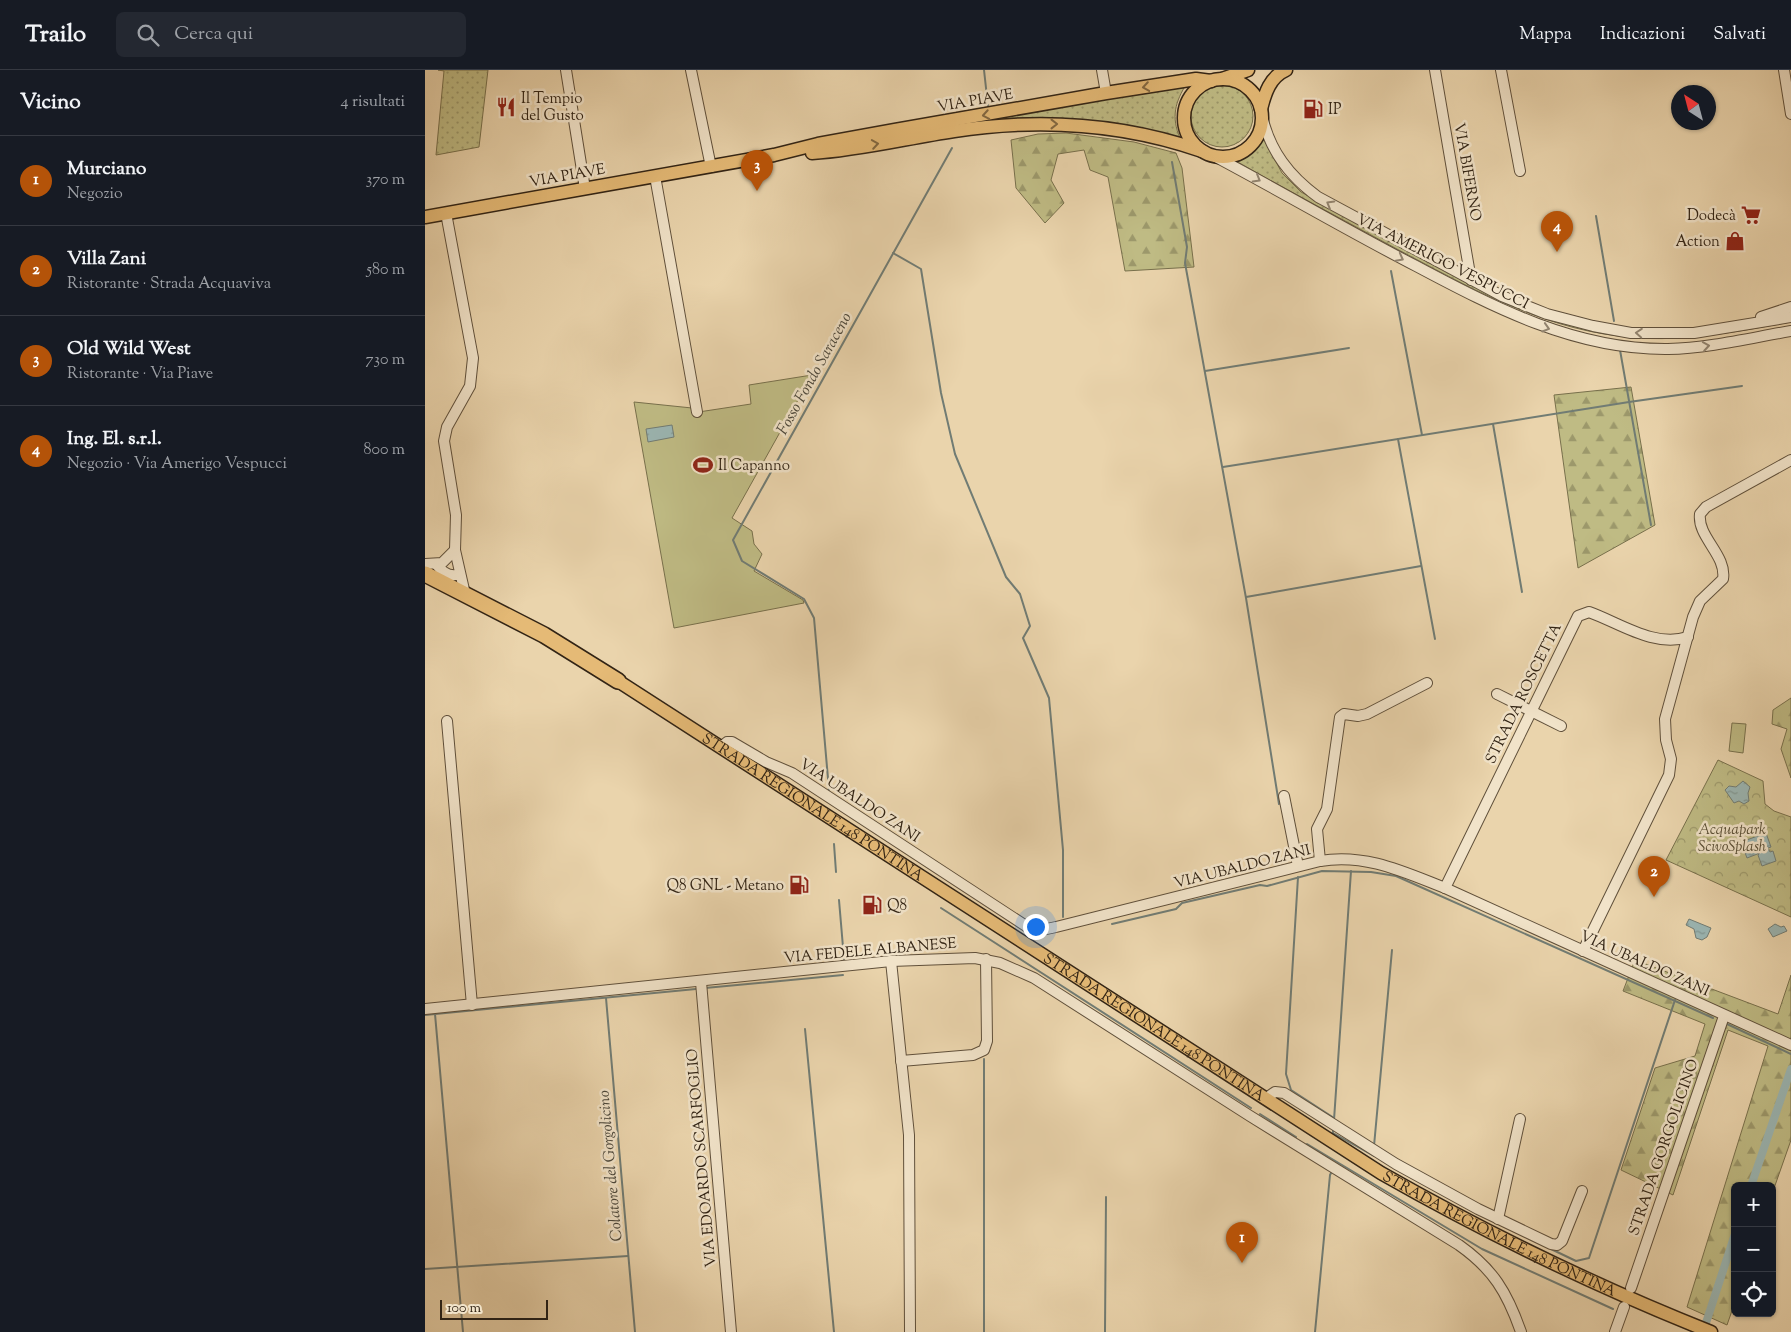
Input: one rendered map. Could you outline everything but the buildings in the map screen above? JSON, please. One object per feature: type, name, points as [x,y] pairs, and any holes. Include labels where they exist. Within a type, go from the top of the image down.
[{"type":"highway","name":"STRADA REGIONALE 148 PONTINA","points":[[429,568],[465,594],[544,635],[618,681]]},
{"type":"highway","name":"STRADA REGIONALE 148 PONTINA","points":[[425,585],[618,681]]},
{"type":"main road","name":"VIA PIAVE","points":[[775,156],[828,142],[1107,92],[1196,79],[1217,80],[1248,70]]},
{"type":"main road","points":[[1261,112],[1257,99],[1242,84],[1217,80],[1200,86],[1191,95],[1185,113],[1186,131],[1192,142],[1201,151],[1214,156],[1238,154],[1248,148],[1256,139],[1260,128],[1261,112],[1269,85],[1275,77],[1286,70]]},
{"type":"main road","name":"VIA PIAVE","points":[[425,217],[711,166],[775,156],[829,151],[967,129],[1048,124],[1123,130],[1156,136],[1201,151]]},
{"type":"main road","name":"STRADA REGIONALE 148 PONTINA","points":[[618,681],[812,808],[1381,1173],[1480,1229],[1616,1294],[1711,1332]]},
{"type":"street","points":[[566,70],[585,189]]},
{"type":"street","points":[[691,70],[711,166]]},
{"type":"street","points":[[1102,70],[1107,92]]},
{"type":"street","name":"VIA BIFERNO","points":[[1435,70],[1471,280]]},
{"type":"street","points":[[1501,70],[1520,171]]},
{"type":"street","points":[[1784,70],[1791,114]]},
{"type":"street","name":"VIA AMERIGO VESPUCCI","points":[[1261,112],[1268,139],[1277,156],[1304,187],[1339,209],[1471,280],[1502,296],[1547,314],[1621,331],[1661,334],[1694,333],[1791,317]]},
{"type":"street","name":"VIA AMERIGO VESPUCCI","points":[[1214,156],[1463,291],[1535,324],[1605,343],[1667,349],[1700,347],[1791,331]]},
{"type":"street","points":[[655,176],[697,412]]},
{"type":"street","points":[[446,213],[473,358],[473,372],[469,390],[450,420],[445,435],[456,515],[455,550],[465,594]]},
{"type":"street","points":[[1739,326],[1791,307]]},
{"type":"street","points":[[1583,951],[1669,775],[1671,759],[1666,740],[1665,719],[1696,607],[1720,584],[1724,576],[1722,566],[1702,527],[1700,514],[1706,507],[1791,460]]},
{"type":"street","points":[[429,568],[443,563],[455,550]]},
{"type":"street","points":[[429,568],[448,574],[460,574]]},
{"type":"street","name":"STRADA ROSCETTA","points":[[1445,888],[1575,620],[1582,613],[1591,613],[1649,637],[1669,640],[1688,637]]},
{"type":"street","points":[[1320,861],[1317,829],[1327,809],[1340,717],[1344,714],[1358,716],[1367,714],[1427,683]]},
{"type":"street","points":[[1497,694],[1561,726]]},
{"type":"street","points":[[447,721],[472,1005]]},
{"type":"street","name":"VIA UBALDO ZANI","points":[[721,747],[725,743],[732,742],[766,762],[792,773],[1016,921],[1033,929],[1051,928],[1320,861],[1344,859],[1368,861],[1445,888],[1788,1044]]},
{"type":"street","points":[[1284,796],[1298,866]]},
{"type":"street","name":"VIA FEDELE ALBANESE","points":[[425,1009],[891,961],[961,957],[986,959],[1015,968],[1049,986],[1334,1168],[1444,1235],[1483,1263],[1504,1292],[1521,1332]]},
{"type":"street","points":[[901,1061],[973,1055],[984,1050],[987,1041],[986,959]]},
{"type":"street","points":[[891,961],[909,1135],[911,1177],[910,1332]]},
{"type":"street","name":"VIA EDOARDO SCARFOGLIO","points":[[701,982],[731,1332]]},
{"type":"street","name":"STRADA GORGOLICINO","points":[[1631,1288],[1723,1016]]},
{"type":"street","points":[[1265,1099],[1275,1092],[1284,1093],[1373,1149],[1478,1210],[1548,1243],[1557,1245],[1563,1238],[1582,1192]]},
{"type":"street","points":[[1498,1219],[1520,1119]]},
{"type":"street","points":[[1615,1332],[1624,1307]]},
{"type":"green space","points":[[438,70],[488,70],[479,147],[436,155],[444,71]]},
{"type":"green space","points":[[1187,83],[1177,103],[1175,116],[1180,138],[1132,127],[1083,120],[1010,118],[985,120]]},
{"type":"green space","points":[[1222,85],[1234,87],[1244,94],[1251,104],[1253,116],[1251,128],[1244,138],[1234,145],[1222,147],[1210,145],[1200,138],[1193,128],[1191,116],[1193,104],[1200,94],[1210,87]]},
{"type":"green space","points":[[1066,133],[1134,142],[1176,153],[1182,168],[1194,267],[1125,271],[1108,177],[1090,170],[1084,150],[1058,154],[1051,180],[1064,203],[1045,223],[1016,188],[1011,140],[1038,134]]},
{"type":"green space","points":[[1263,138],[1282,173],[1301,192],[1493,295],[1647,335],[1791,320],[1791,322],[1705,336],[1662,339],[1618,336],[1588,331],[1530,314],[1503,303],[1449,276],[1236,161],[1252,152]]},
{"type":"green space","name":"Il Capanno","points":[[812,375],[732,518],[752,531],[754,544],[762,554],[754,571],[803,600],[804,603],[674,628],[634,402],[692,408],[692,413],[751,404],[749,385]]},
{"type":"green space","points":[[1631,387],[1655,525],[1578,568],[1554,395]]},
{"type":"green space","points":[[1791,698],[1791,778],[1781,749],[1787,729],[1772,724],[1773,710]]},
{"type":"green space","points":[[1732,723],[1746,724],[1743,753],[1729,751]]},
{"type":"green space","name":"Acquapark ScivoSplash","points":[[1718,760],[1763,781],[1765,804],[1774,811],[1791,817],[1791,917],[1666,860]]},
{"type":"green space","points":[[1635,960],[1778,1014],[1791,975],[1791,1140],[1776,1183],[1731,1182],[1731,1314],[1727,1325],[1687,1307],[1768,1046],[1728,1030],[1673,1195],[1621,1170],[1655,1068],[1695,1056],[1705,1024],[1623,991]]},
{"type":"water","points":[[672,425],[674,437],[648,442],[646,429]]},
{"type":"water","points":[[1743,781],[1750,787],[1748,793],[1749,801],[1744,804],[1739,801],[1734,803],[1725,790],[1729,786],[1736,787]]},
{"type":"water","points":[[1766,833],[1771,847],[1768,848],[1770,852],[1773,851],[1776,861],[1762,866],[1758,855],[1760,853],[1747,858],[1741,842]]},
{"type":"water","points":[[1689,919],[1711,928],[1707,937],[1702,940],[1696,938],[1694,929],[1686,925]]},
{"type":"water","points":[[1775,924],[1781,927],[1784,926],[1787,931],[1773,937],[1768,929]]},
{"type":"waterway","name":"Fosso Fondo Saraceno","points":[[984,70],[988,106]]},
{"type":"waterway","name":"Fosso Fondo Saraceno","points":[[829,790],[814,618],[804,599],[742,561],[733,540],[952,148]]},
{"type":"waterway","points":[[1172,162],[1187,247],[1185,263],[1246,598],[1279,804]]},
{"type":"waterway","points":[[1596,216],[1614,321]]},
{"type":"waterway","points":[[893,253],[921,269],[941,393],[955,454],[1006,577],[1020,594],[1030,626],[1023,638],[1049,698],[1063,850],[1063,917]]},
{"type":"waterway","points":[[1391,271],[1422,435]]},
{"type":"waterway","points":[[1205,371],[1349,348]]},
{"type":"waterway","points":[[1620,350],[1651,525]]},
{"type":"waterway","points":[[1223,467],[1629,402],[1742,386]]},
{"type":"waterway","points":[[1493,424],[1522,592]]},
{"type":"waterway","points":[[1398,439],[1435,639]]},
{"type":"waterway","points":[[1246,597],[1421,566]]},
{"type":"waterway","name":"Fosso Fondo Saraceno","points":[[834,844],[836,872]]},
{"type":"waterway","points":[[1112,924],[1176,909],[1182,903],[1260,885],[1267,886],[1322,871],[1371,872],[1396,876],[1713,1018]]},
{"type":"waterway","points":[[1334,1120],[1351,871]]},
{"type":"waterway","points":[[1298,877],[1286,1074],[1291,1090],[1334,1118]]},
{"type":"waterway","name":"Fosso Fondo Saraceno","points":[[839,900],[844,959]]},
{"type":"waterway","points":[[941,908],[1251,1108]]},
{"type":"waterway","points":[[1374,1146],[1392,950]]},
{"type":"waterway","points":[[705,988],[843,975]]},
{"type":"waterway","points":[[425,1015],[696,989]]},
{"type":"waterway","name":"Colatore del Gorgolicino","points":[[606,998],[635,1332]]},
{"type":"waterway","points":[[1551,1249],[1576,1261],[1589,1258],[1675,1000]]},
{"type":"waterway","points":[[435,1014],[463,1332]]},
{"type":"waterway","points":[[1727,1024],[1791,1054]]},
{"type":"waterway","points":[[805,1029],[834,1332]]},
{"type":"waterway","points":[[984,1059],[984,1332]]},
{"type":"waterway","points":[[1752,1182],[1791,1069]]},
{"type":"waterway","points":[[1260,1114],[1296,1137]]},
{"type":"waterway","points":[[1333,1128],[1333,1133],[1374,1156]]},
{"type":"waterway","points":[[1307,1144],[1482,1249],[1613,1309]]},
{"type":"waterway","points":[[1315,1332],[1330,1175],[1332,1171]]},
{"type":"waterway","points":[[1105,1332],[1106,1197]]},
{"type":"waterway","points":[[1703,1332],[1731,1246]]},
{"type":"waterway","points":[[425,1269],[628,1256]]},
{"type":"place","name":"Il Tempio del Gusto","points":[[506,107]]},
{"type":"place","name":"IP","points":[[1313,109]]},
{"type":"place","name":"Old Wild West","points":[[757,191]]},
{"type":"place","name":"Dodecà","points":[[1751,215]]},
{"type":"place","name":"Action","points":[[1735,241]]},
{"type":"place","name":"Ing. El. s.r.l.","points":[[1557,252]]},
{"type":"place","name":"Il Capanno","points":[[703,465]]},
{"type":"place","name":"Q8 GNL - Metano","points":[[799,885]]},
{"type":"place","name":"Villa Zani","points":[[1654,897]]},
{"type":"place","name":"Q8","points":[[872,905]]},
{"type":"place","name":"Murciano","points":[[1242,1263]]}]
